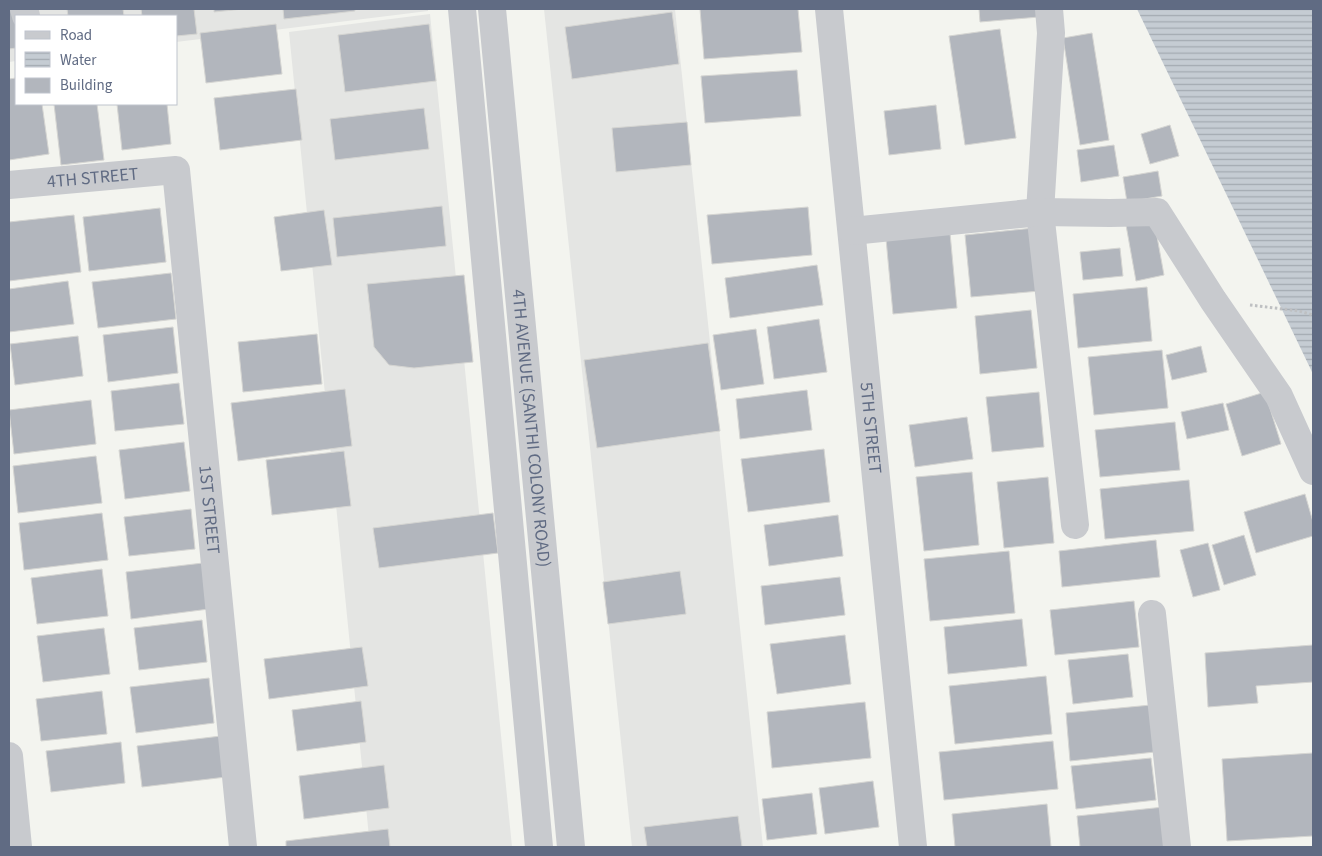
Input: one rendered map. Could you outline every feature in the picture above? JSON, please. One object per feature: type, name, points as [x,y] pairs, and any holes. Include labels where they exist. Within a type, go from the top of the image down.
[{"type":"street","name":"4TH AVENUE (SANTHI COLONY ROAD)","points":[[462,9],[539,847]]},
{"type":"street","name":"4TH AVENUE (SANTHI COLONY ROAD)","points":[[492,9],[570,847]]},
{"type":"street","name":"5TH STREET","points":[[829,9],[913,847]]},
{"type":"street","points":[[1049,9],[1051,33],[1040,212],[1075,525]]},
{"type":"street","name":"4TH STREET","points":[[9,185],[176,170]]},
{"type":"street","name":"1ST STREET","points":[[176,170],[243,847]]},
{"type":"street","points":[[852,231],[1040,212],[1157,212],[1213,300],[1280,396],[1313,471]]},
{"type":"street","points":[[1152,614],[1177,847]]},
{"type":"street","points":[[9,756],[18,847]]},
{"type":"path","points":[[1213,300],[1299,310],[1313,315]]},
{"type":"shaded area","points":[[9,9],[428,9],[428,11],[178,42],[178,15],[15,15],[15,61],[9,62]]},
{"type":"shaded area","points":[[544,9],[675,9],[763,847],[632,847]]},
{"type":"shaded area","points":[[430,14],[512,847],[370,847],[289,32]]},
{"type":"water","points":[[1137,9],[1313,9],[1313,374]]},
{"type":"building","points":[[9,9],[22,9],[15,15],[15,48],[9,49]]},
{"type":"building","points":[[67,9],[123,9],[124,15],[68,15]]},
{"type":"building","points":[[141,9],[194,9],[197,34],[178,36],[178,15],[142,15]]},
{"type":"building","points":[[214,9],[243,9],[214,12]]},
{"type":"building","points":[[283,9],[355,9],[355,11],[284,19]]},
{"type":"building","points":[[700,9],[798,9],[802,52],[704,59]]},
{"type":"building","points":[[979,9],[1039,9],[1039,17],[980,22]]},
{"type":"building","points":[[672,12],[679,64],[572,79],[565,27]]},
{"type":"building","points":[[276,24],[282,74],[206,83],[200,33]]},
{"type":"building","points":[[429,24],[436,81],[345,92],[338,35]]},
{"type":"building","points":[[1000,29],[1016,138],[965,145],[949,36]]},
{"type":"building","points":[[1092,33],[1109,140],[1080,145],[1063,38]]},
{"type":"building","points":[[797,70],[801,116],[705,123],[701,76]]},
{"type":"building","points":[[15,78],[15,105],[42,105],[49,154],[9,160],[9,79]]},
{"type":"building","points":[[296,89],[302,140],[220,150],[214,98]]},
{"type":"building","points":[[54,105],[97,105],[104,160],[61,165]]},
{"type":"building","points":[[117,105],[167,105],[171,144],[122,150]]},
{"type":"building","points":[[936,105],[941,149],[889,155],[884,111]]},
{"type":"building","points":[[424,108],[429,149],[335,160],[330,119]]},
{"type":"building","points":[[687,122],[691,165],[616,172],[612,128]]},
{"type":"building","points":[[1170,125],[1179,156],[1150,164],[1141,134]]},
{"type":"building","points":[[1114,145],[1119,176],[1081,182],[1077,150]]},
{"type":"building","points":[[1158,171],[1162,196],[1127,202],[1123,177]]},
{"type":"building","points":[[442,206],[446,246],[337,257],[333,218]]},
{"type":"building","points":[[808,207],[812,255],[712,264],[707,215]]},
{"type":"building","points":[[160,208],[166,262],[89,271],[83,217]]},
{"type":"building","points":[[324,210],[332,265],[281,271],[274,217]]},
{"type":"building","points":[[74,215],[81,272],[9,281],[9,222]]},
{"type":"building","points":[[1154,220],[1164,275],[1136,281],[1126,225]]},
{"type":"building","points":[[949,222],[957,308],[893,314],[885,228]]},
{"type":"building","points":[[1034,228],[1040,291],[971,297],[965,235]]},
{"type":"building","points":[[1120,248],[1123,276],[1083,280],[1080,252]]},
{"type":"building","points":[[817,265],[823,305],[730,318],[725,278]]},
{"type":"building","points":[[171,273],[176,319],[98,328],[92,282]]},
{"type":"building","points":[[464,275],[473,362],[414,368],[389,365],[374,347],[367,284]]},
{"type":"building","points":[[68,281],[74,324],[9,332],[9,289]]},
{"type":"building","points":[[1147,287],[1152,341],[1078,348],[1073,294]]},
{"type":"building","points":[[1031,310],[1037,368],[980,374],[975,316]]},
{"type":"building","points":[[819,319],[827,372],[774,379],[767,327]]},
{"type":"building","points":[[173,327],[178,373],[108,382],[103,335]]},
{"type":"building","points":[[756,329],[764,384],[721,390],[713,335]]},
{"type":"building","points":[[317,334],[322,384],[243,392],[238,342]]},
{"type":"building","points":[[78,336],[83,376],[15,385],[10,344]]},
{"type":"building","points":[[708,343],[720,431],[597,448],[584,360]]},
{"type":"building","points":[[1201,346],[1207,372],[1172,380],[1166,355]]},
{"type":"building","points":[[1162,350],[1168,408],[1094,415],[1088,357]]},
{"type":"building","points":[[179,383],[184,424],[115,431],[111,391]]},
{"type":"building","points":[[345,389],[352,446],[238,461],[231,403]]},
{"type":"building","points":[[807,390],[812,430],[740,439],[736,399]]},
{"type":"building","points":[[1039,392],[1044,447],[992,452],[986,397]]},
{"type":"building","points":[[1265,392],[1281,444],[1242,456],[1226,404]]},
{"type":"building","points":[[91,400],[96,444],[14,454],[9,410]]},
{"type":"building","points":[[1223,403],[1229,430],[1187,439],[1181,412]]},
{"type":"building","points":[[967,417],[973,459],[915,467],[909,425]]},
{"type":"building","points":[[1175,422],[1180,470],[1100,477],[1095,430]]},
{"type":"building","points":[[184,442],[190,491],[125,499],[119,450]]},
{"type":"building","points":[[824,449],[830,502],[748,512],[741,459]]},
{"type":"building","points":[[344,451],[351,506],[272,515],[266,460]]},
{"type":"building","points":[[96,456],[102,503],[18,513],[13,466]]},
{"type":"building","points":[[972,472],[979,545],[924,551],[916,477]]},
{"type":"building","points":[[1048,477],[1054,543],[1004,548],[997,482]]},
{"type":"building","points":[[1189,480],[1194,531],[1105,539],[1100,489]]},
{"type":"building","points":[[1305,494],[1313,522],[1313,536],[1256,553],[1244,512]]},
{"type":"building","points":[[191,509],[195,549],[129,556],[124,517]]},
{"type":"building","points":[[102,513],[108,560],[24,570],[19,523]]},
{"type":"building","points":[[493,513],[498,553],[379,568],[373,528]]},
{"type":"building","points":[[838,515],[843,556],[769,566],[764,525]]},
{"type":"building","points":[[1244,535],[1256,575],[1224,585],[1212,545]]},
{"type":"building","points":[[1156,540],[1160,577],[1062,587],[1059,551]]},
{"type":"building","points":[[1208,543],[1220,590],[1193,597],[1180,550]]},
{"type":"building","points":[[1009,551],[1015,613],[930,621],[924,559]]},
{"type":"building","points":[[203,563],[209,609],[131,619],[126,572]]},
{"type":"building","points":[[102,569],[108,616],[37,624],[31,578]]},
{"type":"building","points":[[680,571],[686,614],[608,624],[603,582]]},
{"type":"building","points":[[840,577],[845,615],[765,625],[761,586]]},
{"type":"building","points":[[1134,601],[1139,647],[1055,655],[1050,610]]},
{"type":"building","points":[[1022,619],[1027,666],[948,674],[944,627]]},
{"type":"building","points":[[202,620],[207,662],[139,670],[134,628]]},
{"type":"building","points":[[104,628],[110,674],[43,682],[37,636]]},
{"type":"building","points":[[845,635],[851,684],[777,694],[770,644]]},
{"type":"building","points":[[1313,645],[1313,682],[1256,686],[1258,703],[1208,707],[1205,653]]},
{"type":"building","points":[[362,647],[368,686],[269,699],[264,659]]},
{"type":"building","points":[[1128,654],[1133,697],[1073,704],[1068,660]]},
{"type":"building","points":[[1046,676],[1052,734],[955,744],[949,686]]},
{"type":"building","points":[[209,678],[214,723],[136,733],[130,687]]},
{"type":"building","points":[[102,691],[107,734],[41,741],[36,699]]},
{"type":"building","points":[[361,701],[366,742],[297,751],[292,710]]},
{"type":"building","points":[[865,702],[871,758],[772,768],[767,712]]},
{"type":"building","points":[[1151,705],[1155,752],[1070,761],[1066,713]]},
{"type":"building","points":[[221,736],[226,777],[142,787],[137,746]]},
{"type":"building","points":[[1053,741],[1058,789],[944,800],[939,752]]},
{"type":"building","points":[[121,742],[125,783],[51,792],[46,751]]},
{"type":"building","points":[[1313,753],[1313,836],[1227,841],[1222,759]]},
{"type":"building","points":[[1151,758],[1156,800],[1076,809],[1071,766]]},
{"type":"building","points":[[384,765],[389,808],[304,819],[299,776]]},
{"type":"building","points":[[873,781],[879,827],[825,834],[819,788]]},
{"type":"building","points":[[812,793],[817,834],[767,840],[762,799]]},
{"type":"building","points":[[1047,804],[1051,847],[955,847],[952,814]]},
{"type":"building","points":[[1164,807],[1168,847],[1080,847],[1077,816]]},
{"type":"building","points":[[738,816],[742,847],[647,847],[644,827]]},
{"type":"building","points":[[388,829],[390,847],[286,847],[286,841]]}]
